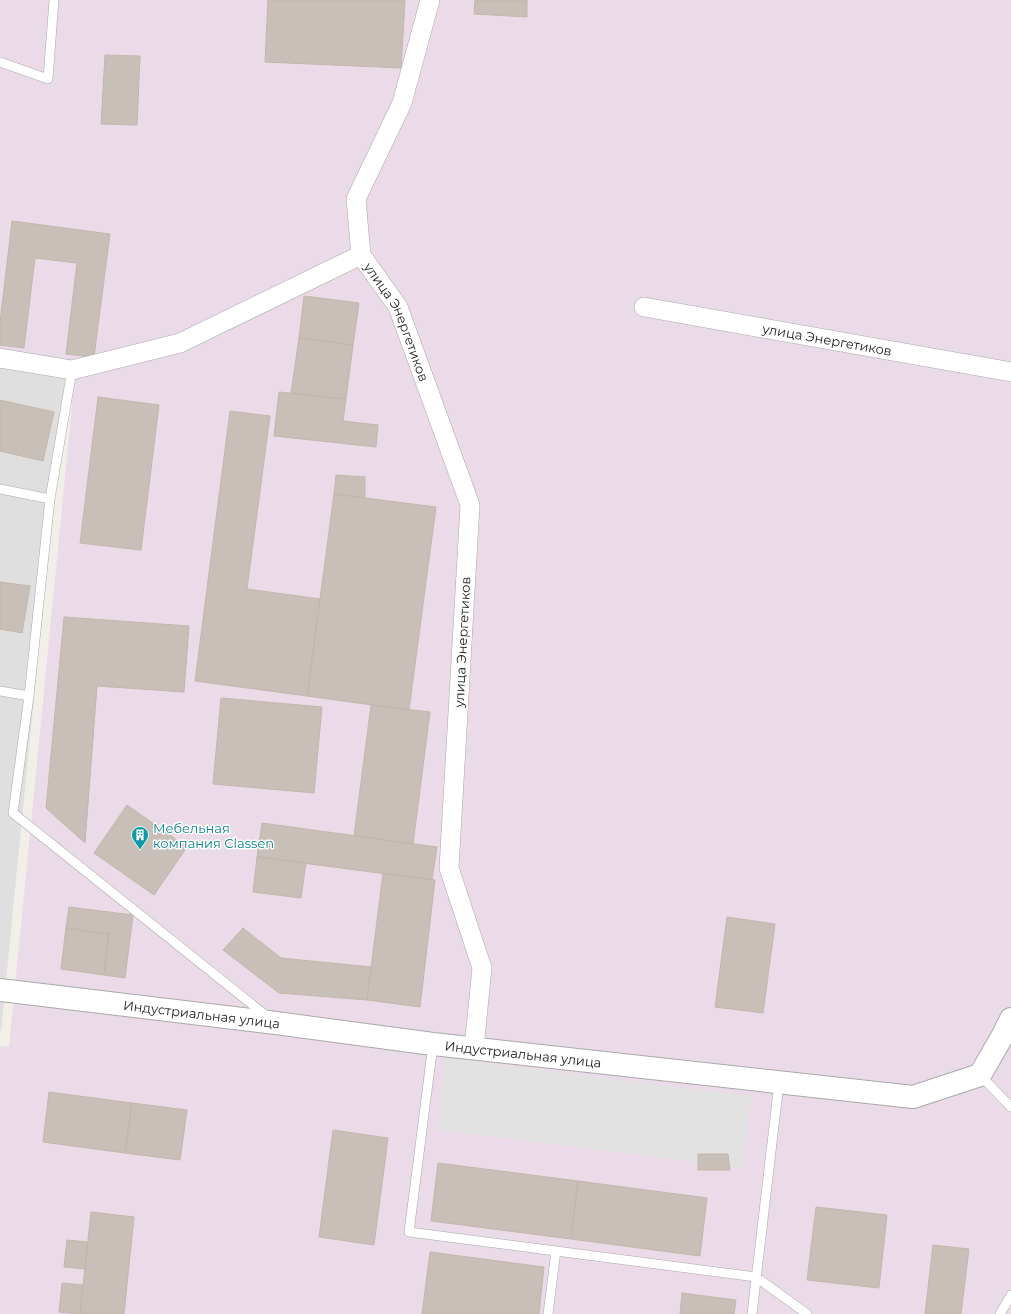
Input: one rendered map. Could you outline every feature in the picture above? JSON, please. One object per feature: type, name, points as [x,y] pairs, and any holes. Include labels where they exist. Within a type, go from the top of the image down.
[{"type":"street","name":"улица Энергетиков","points":[[430,0],[402,103],[356,199],[360,255],[398,307],[470,505],[449,868],[482,968],[474,1048]]},
{"type":"street","name":"улица Энергетиков","points":[[0,358],[72,370],[180,343],[360,255]]},
{"type":"street","name":"улица Энергетиков","points":[[644,307],[1011,372]]},
{"type":"street","name":"Индустриальная улица","points":[[0,990],[276,1023],[434,1044],[913,1097],[980,1075]]},
{"type":"street","points":[[980,1075],[1011,1019]]},
{"type":"lane","points":[[0,62],[48,79],[54,0]]},
{"type":"lane","points":[[72,370],[50,499],[30,696],[13,813],[276,1023]]},
{"type":"lane","points":[[0,489],[50,499]]},
{"type":"lane","points":[[0,691],[30,696]]},
{"type":"lane","points":[[434,1044],[409,1232],[756,1277],[807,1314]]},
{"type":"lane","points":[[980,1075],[1011,1107]]},
{"type":"lane","points":[[752,1314],[779,1083]]},
{"type":"lane","points":[[548,1314],[556,1251]]},
{"type":"lane","points":[[1000,1314],[1011,1295]]},
{"type":"shaded area","points":[[0,0],[1011,0],[1011,1314],[0,1314],[0,1046],[9,1047],[76,365],[0,352]]},
{"type":"shaded area","points":[[0,364],[66,375],[1,1031],[0,1031]]},
{"type":"shaded area","points":[[446,1058],[751,1096],[743,1168],[437,1130]]},
{"type":"building","points":[[268,0],[405,0],[401,68],[265,62]]},
{"type":"building","points":[[475,0],[527,0],[527,17],[474,14]]},
{"type":"building","points":[[105,55],[140,56],[137,125],[101,124]]},
{"type":"building","points":[[12,221],[110,234],[94,357],[66,354],[77,263],[35,258],[24,348],[0,345],[0,322]]},
{"type":"building","points":[[304,296],[359,303],[353,345],[299,338]]},
{"type":"building","points":[[299,338],[353,345],[346,399],[291,393]]},
{"type":"building","points":[[279,392],[346,399],[343,421],[378,425],[376,447],[274,436]]},
{"type":"building","points":[[98,397],[159,405],[141,550],[80,543]]},
{"type":"building","points":[[0,400],[54,412],[43,461],[0,451]]},
{"type":"building","points":[[230,411],[270,416],[247,589],[320,599],[307,696],[195,681]]},
{"type":"building","points":[[336,475],[365,477],[365,498],[334,494]]},
{"type":"building","points":[[334,494],[436,507],[409,710],[307,696]]},
{"type":"building","points":[[0,582],[30,586],[22,633],[0,629]]},
{"type":"building","points":[[64,617],[189,626],[184,692],[97,686],[85,843],[46,808]]},
{"type":"building","points":[[221,698],[322,707],[314,793],[213,784]]},
{"type":"building","points":[[371,705],[430,712],[413,844],[354,836]]},
{"type":"building","name":"Мебельная компания Сlassen","points":[[127,805],[187,847],[154,895],[94,853]]},
{"type":"building","points":[[262,823],[437,847],[432,880],[257,857]]},
{"type":"building","points":[[257,857],[306,863],[301,898],[253,892]]},
{"type":"building","points":[[383,873],[435,880],[420,1007],[367,1000]]},
{"type":"building","points":[[69,907],[133,915],[125,978],[104,975],[109,934],[66,928]]},
{"type":"building","points":[[727,917],[775,924],[763,1013],[715,1007]]},
{"type":"building","points":[[66,928],[109,934],[104,975],[61,969]]},
{"type":"building","points":[[243,928],[281,958],[371,967],[367,1000],[279,993],[223,950]]},
{"type":"building","points":[[49,1092],[132,1103],[125,1153],[43,1142]]},
{"type":"building","points":[[132,1103],[187,1110],[180,1160],[125,1153]]},
{"type":"building","points":[[333,1130],[388,1138],[374,1245],[319,1237]]},
{"type":"building","points":[[698,1154],[728,1154],[730,1170],[698,1170]]},
{"type":"building","points":[[438,1163],[578,1181],[571,1239],[431,1221]]},
{"type":"building","points":[[578,1181],[707,1198],[700,1256],[571,1239]]},
{"type":"building","points":[[816,1207],[887,1215],[879,1288],[807,1280]]},
{"type":"building","points":[[91,1212],[134,1217],[124,1314],[80,1314]]},
{"type":"building","points":[[67,1240],[88,1242],[85,1269],[64,1267]]},
{"type":"building","points":[[933,1245],[969,1249],[961,1314],[925,1314]]},
{"type":"building","points":[[430,1252],[544,1267],[539,1314],[422,1314]]},
{"type":"building","points":[[62,1283],[83,1285],[80,1314],[59,1312]]},
{"type":"building","points":[[682,1293],[736,1300],[734,1314],[680,1314]]},
{"type":"place","name":"Мебельная компания Сlassen","points":[[140,850]]}]
